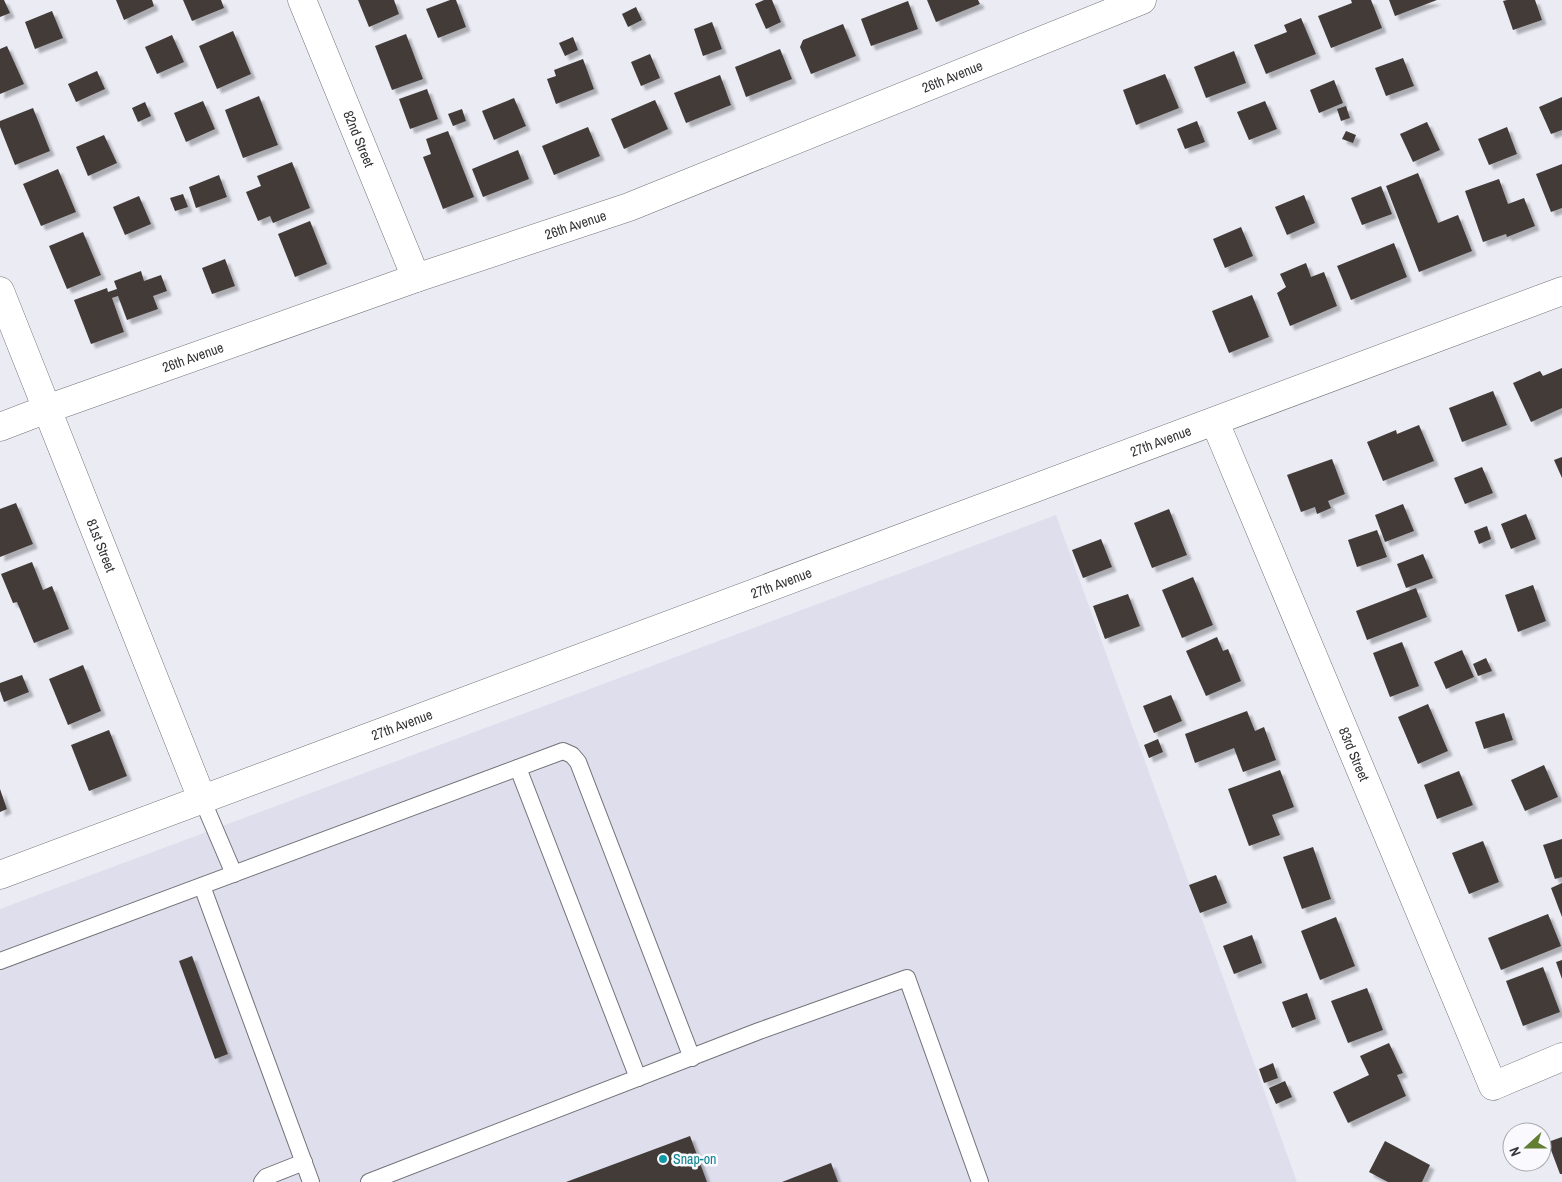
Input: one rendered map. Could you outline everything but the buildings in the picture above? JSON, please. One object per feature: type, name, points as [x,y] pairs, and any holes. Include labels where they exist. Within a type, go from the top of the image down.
[{"type":"street","name":"82nd Street","points":[[302,0],[416,278]]},
{"type":"street","name":"26th Avenue","points":[[0,428],[46,409],[416,278],[629,207],[1142,0]]},
{"type":"street","name":"81st Street","points":[[0,291],[202,799]]},
{"type":"street","name":"27th Avenue","points":[[0,875],[1562,291]]},
{"type":"street","name":"83rd Street","points":[[1215,422],[1493,1086],[1562,1057]]},
{"type":"lane","points":[[0,961],[564,751],[572,755],[578,762],[692,1058]]},
{"type":"lane","points":[[518,768],[638,1078]]},
{"type":"lane","points":[[202,799],[234,874]]},
{"type":"lane","points":[[202,886],[311,1182]]},
{"type":"lane","points":[[369,1182],[759,1031],[907,978],[980,1182]]},
{"type":"lane","points":[[262,1182],[266,1177],[304,1162]]},
{"type":"shaded area","points":[[1056,515],[1297,1182],[0,1182],[0,909]]},
{"type":"place","name":"Snap-on","points":[[663,1159]]}]
